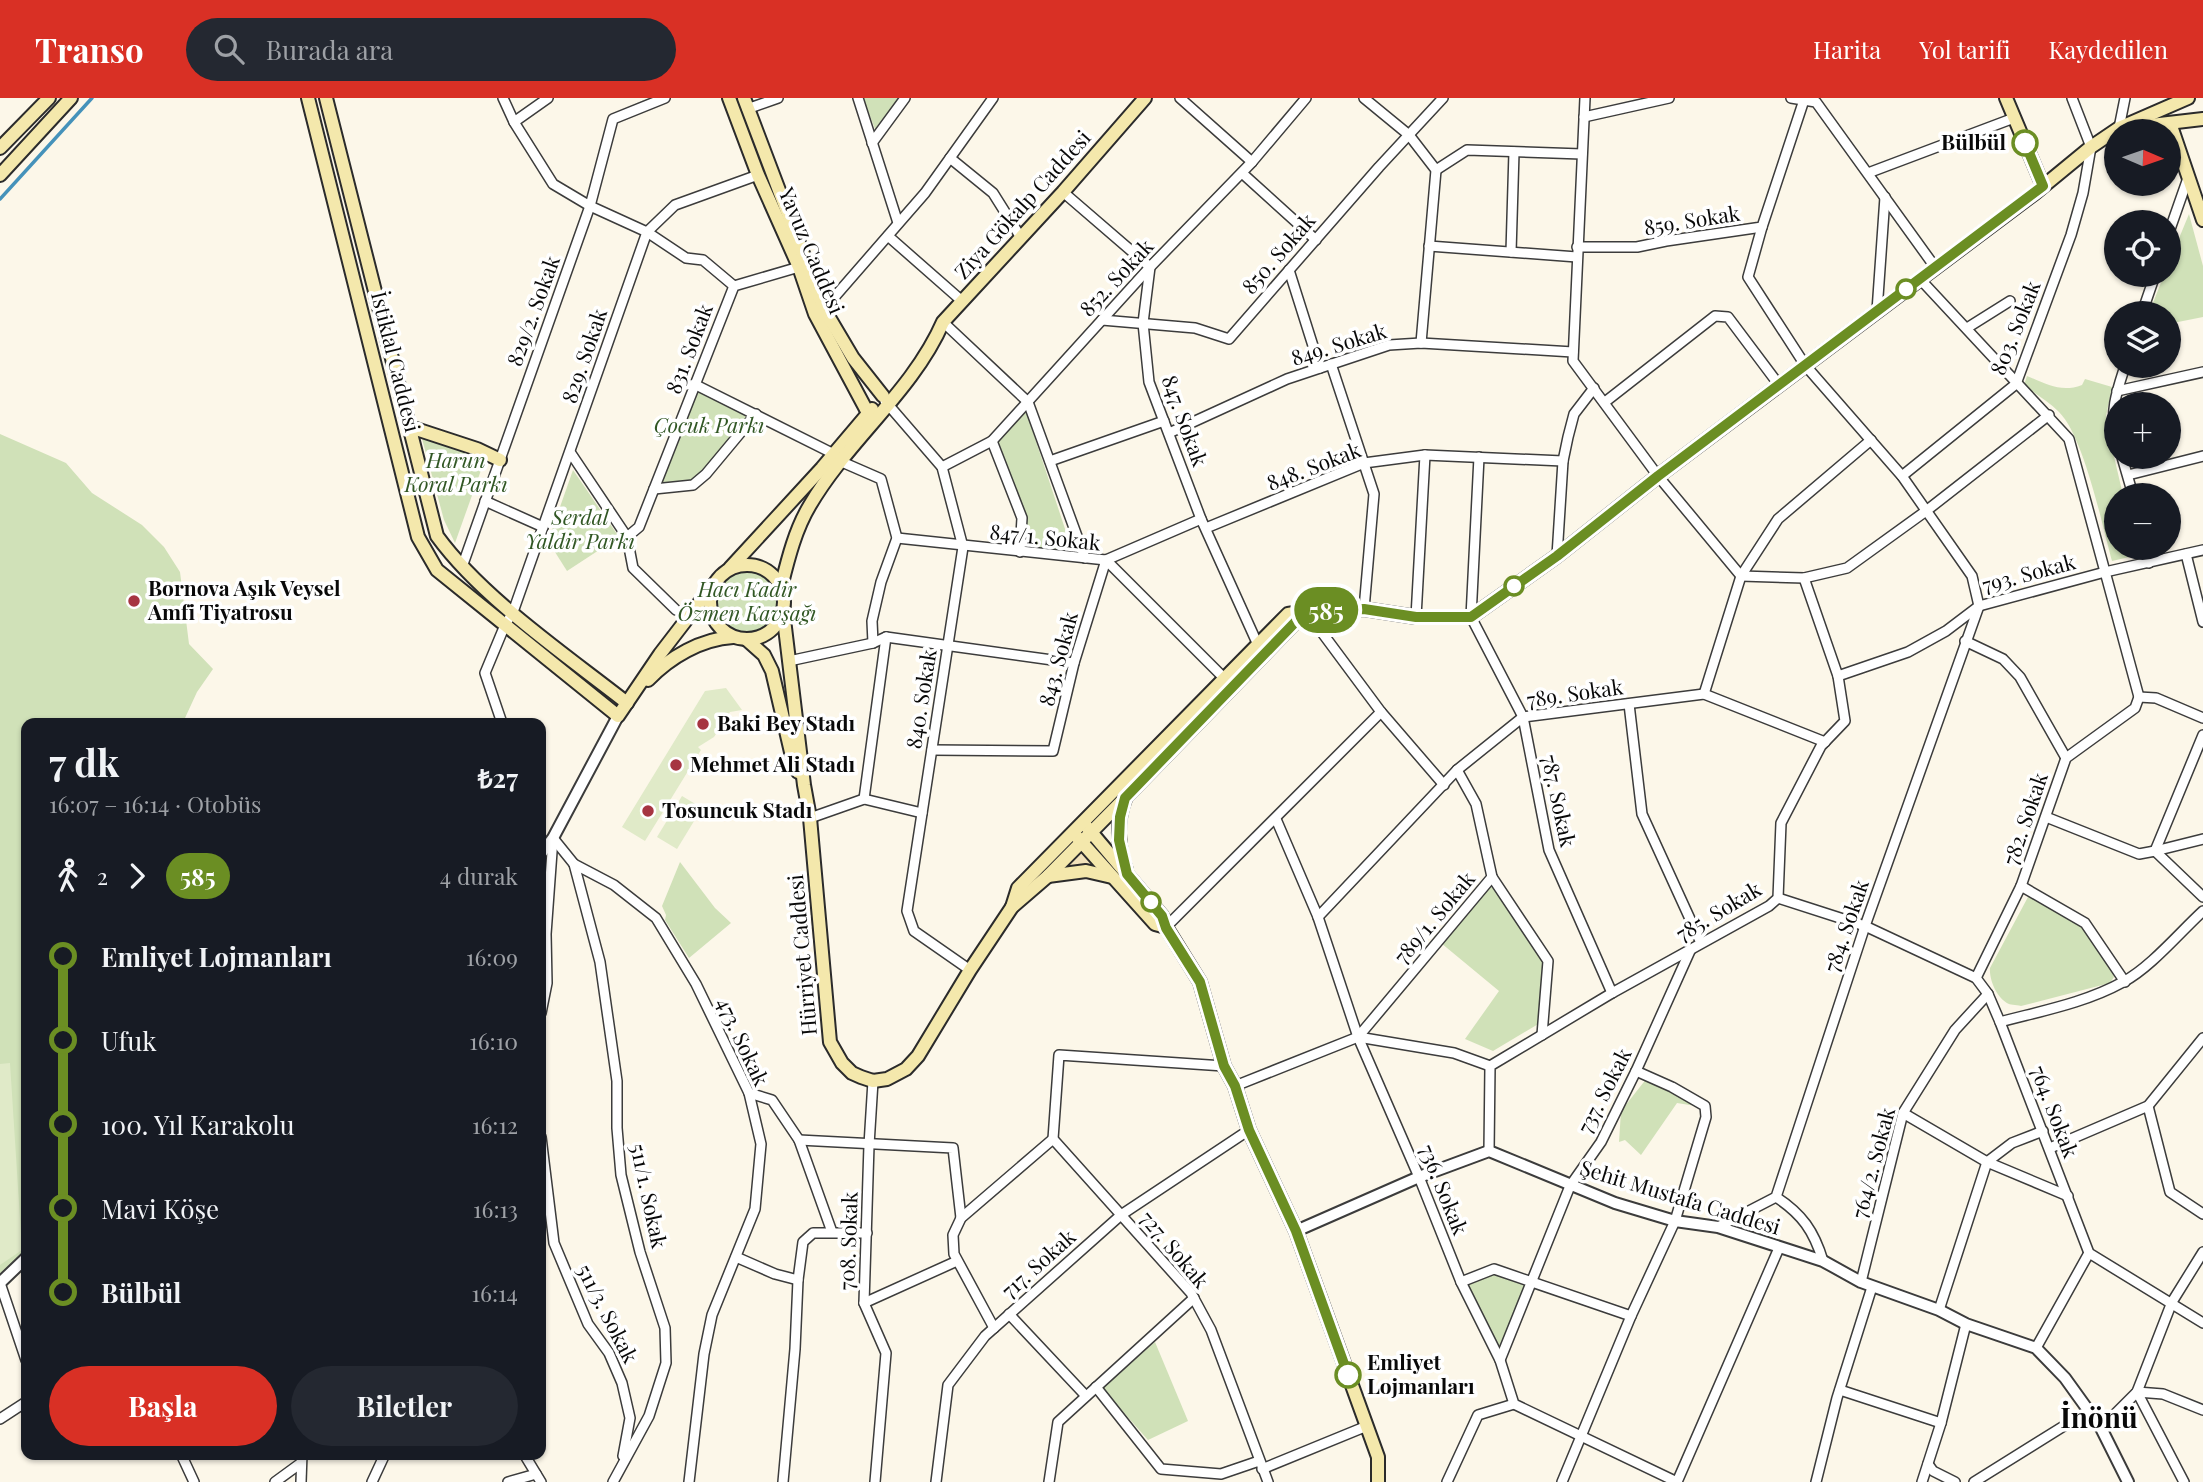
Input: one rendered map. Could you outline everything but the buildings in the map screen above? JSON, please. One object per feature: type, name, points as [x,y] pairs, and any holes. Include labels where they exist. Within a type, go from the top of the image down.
[{"type":"main road","points":[[0,148],[49,98]]},
{"type":"main road","points":[[0,175],[71,98]]},
{"type":"main road","name":"İstiklal Caddesi","points":[[308,98],[418,537],[437,570],[618,716]]},
{"type":"main road","name":"İstiklal Caddesi","points":[[326,98],[437,536],[462,567],[626,703]]},
{"type":"main road","name":"Yavuz Caddesi","points":[[729,98],[758,176],[799,267],[815,314],[871,417]]},
{"type":"main road","name":"Ziya Gökalp Caddesi","points":[[833,464],[934,341],[943,321],[1063,192],[1145,98]]},
{"type":"main road","points":[[2006,98],[2043,186]]},
{"type":"main road","points":[[2140,119],[2188,98]]},
{"type":"main road","name":"Yavuz Caddesi","points":[[746,103],[824,309],[853,358],[885,400]]},
{"type":"main road","points":[[2181,121],[2203,119]]},
{"type":"main road","points":[[873,1080],[897,1075],[918,1056],[1012,907],[1048,876],[1082,832],[1288,614],[1364,609],[1416,617],[1471,617],[1557,556],[1658,476],[2104,138]]},
{"type":"main road","points":[[2181,156],[2203,220]]},
{"type":"main road","points":[[410,427],[477,449],[500,460]]},
{"type":"main road","points":[[618,716],[660,654],[720,575],[833,464]]},
{"type":"main road","points":[[781,587],[791,550],[809,506],[833,464]]},
{"type":"main road","points":[[730,568],[741,564],[765,569],[775,576],[781,587],[804,785]]},
{"type":"main road","points":[[713,585],[710,610],[715,622],[723,631],[758,647],[769,664],[794,765],[804,785]]},
{"type":"main road","points":[[626,703],[670,661],[719,638],[759,637],[778,622],[783,611]]},
{"type":"main road","points":[[1012,907],[1018,888],[1125,798],[1306,611]]},
{"type":"main road","name":"Hürriyet Caddesi","points":[[804,785],[810,818],[830,1042],[842,1063],[852,1073],[873,1080]]},
{"type":"main road","points":[[1125,798],[1120,817],[1119,840],[1127,874]]},
{"type":"main road","points":[[1082,832],[1127,874],[1162,916],[1166,928],[1200,982],[1224,1066],[1235,1086],[1249,1130],[1296,1231],[1367,1426],[1378,1457],[1378,1482]]},
{"type":"main road","points":[[1082,832],[1112,877],[1155,924],[1166,928]]},
{"type":"main road","points":[[1048,876],[1062,872],[1086,871],[1112,877]]},
{"type":"street","points":[[503,98],[514,122],[553,184],[590,206],[647,232],[687,258],[703,260],[734,286]]},
{"type":"street","points":[[514,122],[548,98]]},
{"type":"street","name":"829/2. Sokak","points":[[462,567],[590,206],[613,118],[665,98]]},
{"type":"street","points":[[746,103],[778,98]]},
{"type":"street","points":[[858,98],[898,223]]},
{"type":"street","points":[[872,143],[905,98]]},
{"type":"street","points":[[824,309],[925,193],[993,98]]},
{"type":"street","points":[[1180,98],[1252,162]]},
{"type":"street","name":"852. Sokak","points":[[942,467],[992,441],[1150,267],[1242,173],[1306,98]]},
{"type":"street","points":[[1364,98],[1409,135],[1436,170],[1421,343]]},
{"type":"street","name":"850. Sokak","points":[[1102,320],[1195,328],[1229,338],[1443,98]]},
{"type":"street","points":[[1585,98],[1573,361],[1658,476],[1741,576],[1804,579],[1846,568],[2049,415]]},
{"type":"street","points":[[1584,117],[1669,98]]},
{"type":"street","points":[[1791,98],[1820,99],[1868,173],[1936,267]]},
{"type":"street","points":[[2072,98],[2091,147]]},
{"type":"street","points":[[2121,119],[2125,98]]},
{"type":"street","name":"859. Sokak","points":[[1429,246],[1511,253],[1577,252],[1637,247],[1762,228],[1804,100]]},
{"type":"street","points":[[1868,173],[2014,118]]},
{"type":"street","name":"803. Sokak","points":[[1902,476],[2016,384],[2071,235],[2083,193],[2091,147]]},
{"type":"street","points":[[1436,170],[1467,150],[1582,155]]},
{"type":"street","points":[[1511,253],[1514,152]]},
{"type":"street","points":[[950,158],[993,193],[1020,236]]},
{"type":"street","points":[[1242,173],[1316,240]]},
{"type":"street","name":"829. Sokak","points":[[500,718],[485,673],[513,612],[647,232],[675,205],[758,176]]},
{"type":"street","points":[[2177,210],[2188,178]]},
{"type":"street","points":[[1063,192],[1150,267]]},
{"type":"street","points":[[1877,311],[1885,197]]},
{"type":"street","points":[[1762,228],[1748,277],[1805,365],[1902,476],[1926,510],[1972,576],[1979,606]]},
{"type":"street","points":[[888,236],[962,300]]},
{"type":"street","name":"831. Sokak","points":[[627,537],[639,527],[734,286],[799,267]]},
{"type":"street","name":"847. Sokak","points":[[1150,267],[1143,323],[1149,382],[1200,519],[1258,645]]},
{"type":"street","points":[[1289,270],[1320,368]]},
{"type":"street","points":[[1920,279],[2069,439],[2139,697],[2155,698],[2203,718]]},
{"type":"street","points":[[1967,328],[2010,301]]},
{"type":"street","points":[[1605,402],[1715,316],[1728,317],[1779,385]]},
{"type":"street","points":[[943,321],[1028,402],[1085,558]]},
{"type":"street","name":"849. Sokak","points":[[1169,433],[1287,379],[1389,345],[1421,343],[1573,352]]},
{"type":"street","points":[[1331,364],[1374,494],[1364,609]]},
{"type":"street","points":[[2117,391],[2203,372]]},
{"type":"street","points":[[2117,391],[2121,378]]},
{"type":"street","points":[[694,384],[756,415],[833,464],[881,479],[897,538],[872,621],[873,643]]},
{"type":"street","points":[[1557,556],[1563,461],[1574,414],[1594,388]]},
{"type":"street","name":"840. Sokak","points":[[885,400],[942,467],[963,547],[908,911],[914,931],[970,970]]},
{"type":"street","points":[[654,489],[693,485],[706,474],[756,415]]},
{"type":"street","points":[[871,417],[902,421]]},
{"type":"street","points":[[1049,461],[1164,421]]},
{"type":"street","points":[[1704,694],[1741,576],[1778,519],[1871,440]]},
{"type":"street","points":[[992,441],[1022,518],[1020,552]]},
{"type":"street","points":[[570,452],[627,537],[633,568],[676,610]]},
{"type":"street","points":[[1416,617],[1425,455]]},
{"type":"street","name":"848. Sokak","points":[[1206,528],[1364,464],[1425,455],[1563,461]]},
{"type":"street","points":[[2128,475],[2203,456]]},
{"type":"street","points":[[1471,617],[1479,457]]},
{"type":"street","points":[[2126,469],[2130,483]]},
{"type":"street","points":[[485,501],[544,527]]},
{"type":"street","points":[[1106,560],[1200,519]]},
{"type":"street","name":"847/1. Sokak","points":[[897,538],[1106,560],[1225,678]]},
{"type":"street","name":"793. Sokak","points":[[1838,676],[1908,652],[1946,631],[1979,606],[2105,572],[2203,550]]},
{"type":"street","points":[[2186,554],[2203,622]]},
{"type":"street","name":"843. Sokak","points":[[932,750],[1053,751],[1074,663],[1106,560]]},
{"type":"street","name":"785. Sokak","points":[[1490,1066],[1612,993],[1769,906],[1778,898],[1781,823],[1821,746],[1845,721],[1838,676],[1804,579]]},
{"type":"street","name":"784. Sokak","points":[[1776,1197],[1865,926],[1979,606]]},
{"type":"street","points":[[1306,611],[1381,712],[1444,785]]},
{"type":"street","name":"787. Sokak","points":[[1471,617],[1523,717],[1549,850],[1612,993]]},
{"type":"street","points":[[864,799],[886,637]]},
{"type":"street","points":[[789,662],[873,643],[886,637],[1074,663]]},
{"type":"street","points":[[1965,640],[2003,659],[2020,677],[2066,758]]},
{"type":"street","name":"789. Sokak","points":[[1318,917],[1457,771],[1523,717],[1704,694],[1825,742]]},
{"type":"street","name":"782. Sokak","points":[[1976,978],[2021,886],[2066,758],[2135,708],[2139,697]]},
{"type":"street","points":[[1629,704],[1642,814],[1701,943]]},
{"type":"street","points":[[1166,928],[1381,712]]},
{"type":"street","points":[[546,847],[618,716]]},
{"type":"street","points":[[2155,851],[2203,735]]},
{"type":"street","name":"789/1. Sokak","points":[[1358,1037],[1492,877],[1476,804],[1457,771]]},
{"type":"street","points":[[810,818],[864,799],[922,813]]},
{"type":"street","points":[[2046,817],[2139,853],[2203,839]]},
{"type":"street","name":"736. Sokak","points":[[1276,819],[1318,917],[1358,1037],[1461,1282],[1500,1360],[1514,1404]]},
{"type":"street","points":[[546,988],[546,934],[553,838]]},
{"type":"street","name":"473. Sokak","points":[[553,838],[574,864],[614,885],[656,918],[696,984],[749,1093],[761,1144],[755,1209],[712,1315],[704,1354],[689,1482]]},
{"type":"street","points":[[2155,851],[2203,897]]},
{"type":"street","name":"511/1. Sokak","points":[[574,864],[600,962],[617,1081],[621,1175],[640,1252],[665,1328],[666,1363],[649,1416],[613,1482]]},
{"type":"street","points":[[1492,877],[1548,961],[1542,1035]]},
{"type":"street","points":[[2021,886],[2085,923],[2125,982]]},
{"type":"street","name":"764. Sokak","points":[[1778,898],[1865,926],[1976,978],[1988,994],[2000,1022],[2089,1254]]},
{"type":"street","points":[[2000,1022],[2087,998],[2125,982],[2148,964],[2203,911]]},
{"type":"street","name":"737. Sokak","points":[[1500,1360],[1570,1186],[1601,1142],[1690,951]]},
{"type":"street","name":"764/2. Sokak","points":[[1816,1482],[1866,1284],[1903,1113],[1955,1030],[1988,994]]},
{"type":"street","points":[[1235,1086],[1358,1037],[1454,1053],[1490,1066],[1489,1151],[1419,1177],[1296,1231]]},
{"type":"street","points":[[2050,1148],[2148,1106],[2203,1038]]},
{"type":"street","points":[[994,1328],[957,1261],[953,1235],[961,1218],[1053,1139],[1059,1055],[1224,1066]]},
{"type":"street","points":[[1562,1482],[1675,1220],[1705,1120],[1705,1106],[1636,1071]]},
{"type":"street","name":"708. Sokak","points":[[873,1080],[864,1303],[886,1353],[875,1482]]},
{"type":"street","points":[[749,1093],[772,1100],[799,1140],[832,1231]]},
{"type":"street","points":[[2148,1106],[2170,1192],[2203,1214]]},
{"type":"street","points":[[1903,1113],[1987,1162],[2068,1196]]},
{"type":"street","name":"717. Sokak","points":[[936,1482],[948,1384],[985,1336],[1121,1215],[1249,1130]]},
{"type":"street","points":[[1939,1310],[1987,1162],[2012,1143],[2043,1131]]},
{"type":"street","name":"727. Sokak","points":[[1053,1139],[1194,1298],[1211,1330],[1268,1482]]},
{"type":"street","points":[[799,1140],[953,1148],[961,1218]]},
{"type":"street","name":"Şehit Mustafa Caddesi","points":[[1489,1151],[1615,1203],[1675,1220],[1718,1227],[1823,1261],[1866,1284],[1939,1310],[1966,1324],[2036,1348],[2066,1378],[2101,1429],[2128,1482]]},
{"type":"street","name":"511/3. Sokak","points":[[546,1178],[554,1243],[579,1305],[588,1324],[609,1353],[625,1395],[630,1418],[622,1464]]},
{"type":"street","points":[[1718,1227],[1776,1197]]},
{"type":"street","name":"Şehit Mustafa Caddesi","points":[[1776,1197],[1797,1211],[1817,1242],[1823,1261]]},
{"type":"street","points":[[783,1482],[803,1242],[813,1233],[867,1233]]},
{"type":"street","points":[[1447,1482],[1478,1415],[1514,1404],[1677,1482],[1779,1248]]},
{"type":"street","points":[[2101,1429],[2137,1392],[2172,1302],[2203,1252]]},
{"type":"street","points":[[2036,1348],[2089,1254],[2203,1323]]},
{"type":"street","points":[[736,1257],[775,1274],[798,1280]]},
{"type":"street","points":[[864,1303],[957,1261]]},
{"type":"street","points":[[21,1263],[0,1283],[21,1339]]},
{"type":"street","points":[[1461,1282],[1494,1269],[1631,1317]]},
{"type":"street","points":[[1049,1482],[1058,1422],[1194,1298]]},
{"type":"street","points":[[1009,1314],[1086,1396]]},
{"type":"street","points":[[1922,1482],[1941,1423],[1966,1324]]},
{"type":"street","points":[[1096,1387],[1161,1469],[1221,1474],[1261,1465],[1367,1426]]},
{"type":"street","points":[[1840,1390],[1941,1423]]},
{"type":"street","points":[[2137,1392],[2163,1394],[2203,1410]]},
{"type":"street","points":[[2137,1392],[2184,1482]]},
{"type":"street","points":[[0,1419],[21,1405]]},
{"type":"street","points":[[1973,1482],[2088,1411]]},
{"type":"street","points":[[184,1460],[194,1482]]},
{"type":"street","points":[[275,1482],[300,1460]]},
{"type":"street","points":[[301,1460],[301,1482]]},
{"type":"street","points":[[373,1482],[382,1460]]},
{"type":"street","points":[[509,1482],[539,1478],[528,1460]]},
{"type":"street","points":[[1928,1464],[1933,1471],[1955,1482]]},
{"type":"street","points":[[1261,1465],[1261,1482]]},
{"type":"green space","points":[[863,98],[899,98],[875,129]]},
{"type":"green space","points":[[2189,214],[2203,266],[2203,317],[2181,321],[2181,301],[2154,301],[2159,287],[2181,287],[2181,233]]},
{"type":"green space","points":[[2027,376],[2061,388],[2082,385],[2085,379],[2112,387],[2111,392],[2104,392],[2104,469],[2117,469],[2120,483],[2104,483],[2104,531],[2084,461],[2068,424],[2059,412],[2024,385]]},
{"type":"green space","name":"Çocuk Parkı","points":[[694,384],[756,414],[693,485],[654,489]]},
{"type":"green space","points":[[1026,411],[1073,553],[1023,548],[1024,518],[998,440]]},
{"type":"green space","points":[[0,434],[66,463],[92,493],[142,525],[164,547],[180,572],[189,644],[213,669],[197,692],[185,718],[21,718],[21,1257],[9,1270],[0,1275]]},
{"type":"green space","name":"Harun Koral Parkı","points":[[421,435],[485,459],[455,543],[444,520]]},
{"type":"green space","name":"Serdal Yaldir Parkı","points":[[573,470],[619,537],[567,571],[548,541]]},
{"type":"green space","name":"Hacı Kadir Özmen Kavşağı","points":[[747,565],[768,571],[778,581],[784,602],[778,623],[768,633],[747,639],[726,633],[716,623],[710,602],[716,581],[726,571]]},
{"type":"green space","points":[[726,688],[742,710],[730,712],[714,737],[698,747],[701,750],[645,841],[622,827],[705,691]]},
{"type":"green space","points":[[682,796],[702,808],[677,849],[657,837]]},
{"type":"green space","points":[[680,862],[715,908],[731,923],[689,958],[665,920],[662,906]]},
{"type":"green space","points":[[1492,881],[1543,960],[1540,1023],[1493,1051],[1465,1039],[1499,991],[1441,943]]},
{"type":"green space","points":[[2032,896],[2081,925],[2112,971],[2114,977],[2110,983],[2021,1006],[2005,1002],[1997,994],[1990,968],[2028,897]]},
{"type":"green space","points":[[10,1063],[21,1251],[0,1265],[0,1064]]},
{"type":"green space","points":[[1647,1078],[1702,1107],[1677,1103],[1641,1155],[1625,1140],[1619,1142],[1621,1111]]},
{"type":"green space","points":[[1494,1273],[1528,1284],[1500,1351],[1465,1283]]},
{"type":"green space","points":[[1155,1342],[1188,1421],[1148,1440],[1102,1388]]},
{"type":"sand","points":[[1083,852],[1103,872],[1064,869]]},
{"type":"waterway","points":[[0,199],[92,98]]},
{"type":"bus line","name":"585","points":[[1348,1375],[1296,1231],[1249,1130],[1235,1086],[1224,1066],[1200,982],[1166,928],[1162,916],[1127,874],[1119,840],[1121,807],[1125,798],[1306,611],[1364,609],[1416,617],[1471,617],[1557,556],[1658,476],[2043,186],[2025,143]]},
{"type":"place","name":"Bülbül","points":[[2025,143]]},
{"type":"place","name":"Bornova Aşık Veysel Amfi Tiyatrosu","points":[[134,601]]},
{"type":"place","name":"Baki Bey Stadı","points":[[703,724]]},
{"type":"place","name":"Mehmet Ali Stadı","points":[[676,765]]},
{"type":"place","name":"Tosuncuk Stadı","points":[[648,811]]},
{"type":"place","name":"Emliyet Lojmanları","points":[[1348,1375]]},
{"type":"district","name":"İnönü","points":[[2099,1418]]}]
